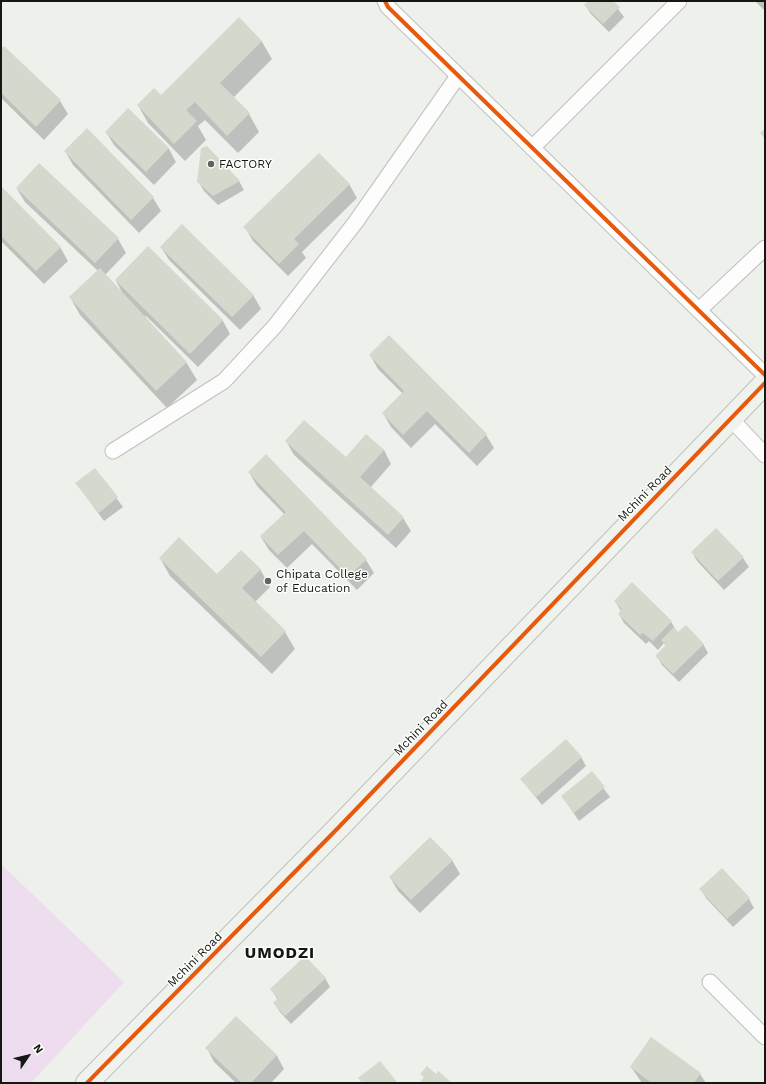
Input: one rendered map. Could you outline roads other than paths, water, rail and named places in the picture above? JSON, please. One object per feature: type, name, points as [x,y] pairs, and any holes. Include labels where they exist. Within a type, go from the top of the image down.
[{"type":"street","points":[[386,1],[388,7],[765,375]]},
{"type":"street","points":[[532,148],[679,1]]},
{"type":"street","points":[[113,451],[224,381],[275,326],[355,223],[458,76]]},
{"type":"street","points":[[698,310],[765,248]]},
{"type":"street","name":"Mchini Road","points":[[87,1083],[338,828],[765,383]]},
{"type":"street","points":[[731,419],[765,455]]},
{"type":"street","points":[[710,982],[765,1037]]},
{"type":"place","name":"FACTORY","points":[[211,164]]},
{"type":"place","name":"Chipata College of Education","points":[[268,581]]},
{"type":"district","name":"UMODZI","points":[[280,953]]}]
